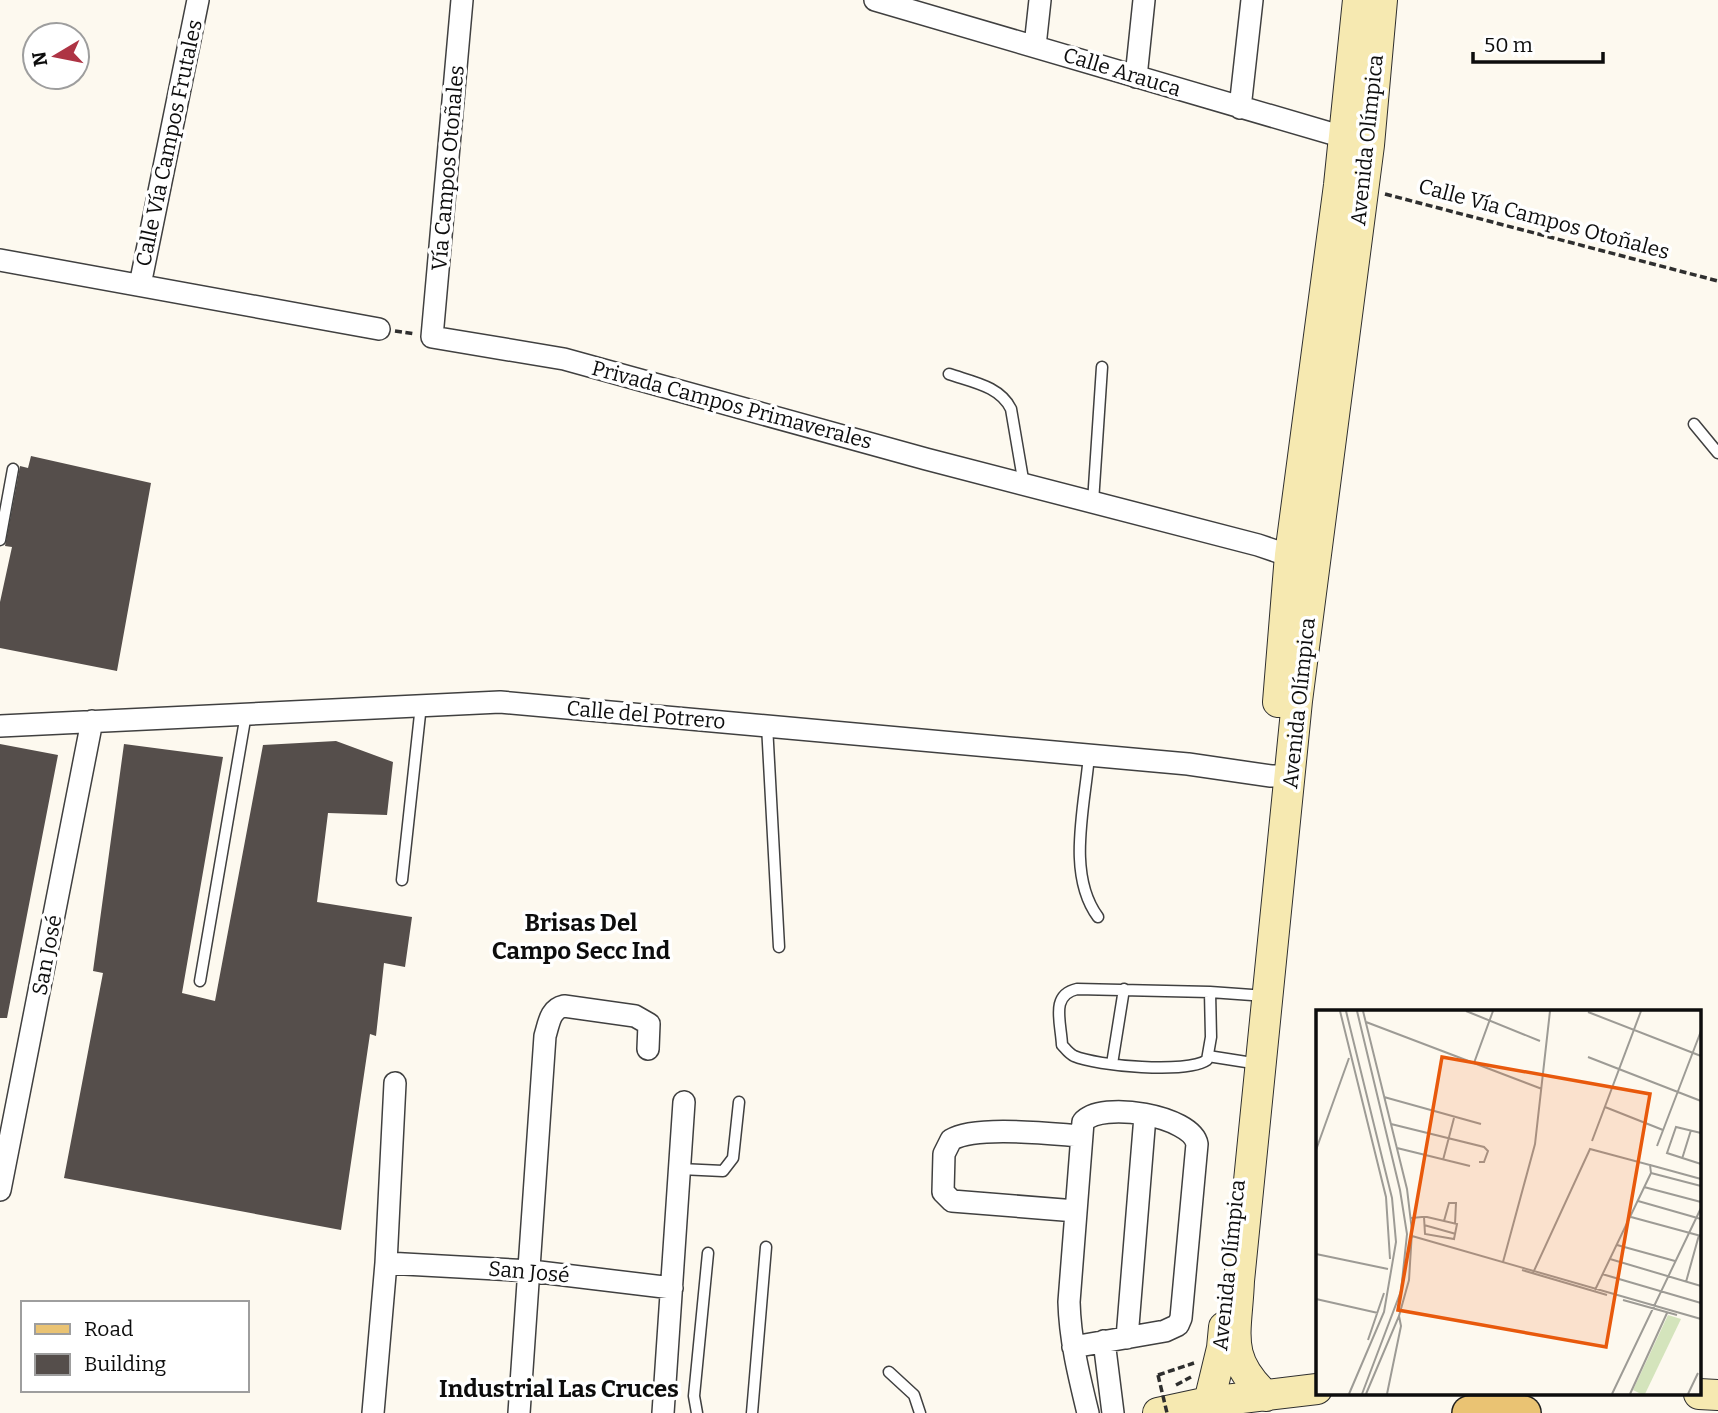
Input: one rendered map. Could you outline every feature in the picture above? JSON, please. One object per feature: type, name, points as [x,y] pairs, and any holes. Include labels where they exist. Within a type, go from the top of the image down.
[{"type":"main road","points":[[1469,1413],[1524,1413]]},
{"type":"street","name":"Calle Vía Campos Frutales","points":[[139,285],[198,0]]},
{"type":"street","name":"Vía Campos Otoñales","points":[[432,337],[462,0]]},
{"type":"street","name":"Calle Arauca","points":[[875,0],[1356,141]]},
{"type":"street","points":[[1035,46],[1040,0]]},
{"type":"street","points":[[1136,77],[1144,0]]},
{"type":"street","points":[[1240,108],[1252,0]]},
{"type":"street","name":"Avenida Olímpica","points":[[1302,561],[1362,188],[1356,141],[1358,0]]},
{"type":"street","name":"Avenida Olímpica","points":[[1209,1402],[1222,1348],[1255,1063],[1302,561],[1356,141],[1382,0]]},
{"type":"street","points":[[0,260],[379,329]]},
{"type":"street","name":"Privada Campos Primaverales","points":[[432,337],[564,359],[1302,561]]},
{"type":"street","name":"Calle del Potrero","points":[[0,726],[500,702],[1188,764],[1281,776]]},
{"type":"street","name":"San José","points":[[0,1190],[92,721]]},
{"type":"street","points":[[519,1413],[545,1036],[551,1015],[557,1008],[564,1006],[643,1018],[649,1024],[648,1049]]},
{"type":"street","name":"Avenida Olímpica","points":[[1255,1063],[1235,1340],[1241,1368],[1266,1396]]},
{"type":"street","points":[[373,1413],[386,1263],[395,1083]]},
{"type":"street","points":[[663,1413],[684,1102]]},
{"type":"street","points":[[1073,1347],[1172,1328],[1181,1318],[1197,1154],[1196,1139],[1189,1130],[1174,1122],[1132,1112],[1099,1112],[1083,1122],[1069,1303],[1073,1347],[1088,1413]]},
{"type":"street","points":[[1127,1338],[1145,1116]]},
{"type":"street","points":[[1076,1211],[952,1201],[943,1192],[944,1154],[951,1140],[965,1134],[1020,1132],[1081,1136]]},
{"type":"street","name":"San José","points":[[386,1263],[530,1271],[673,1288]]},
{"type":"street","points":[[1104,1341],[1113,1413]]},
{"type":"street","points":[[1167,1411],[1209,1402],[1316,1390]]},
{"type":"street","points":[[1700,1394],[1718,1395]]},
{"type":"lane","points":[[1093,502],[1102,367]]},
{"type":"lane","points":[[949,374],[1000,393],[1007,400],[1012,409],[1024,485]]},
{"type":"lane","points":[[1694,424],[1718,453]]},
{"type":"lane","points":[[0,540],[13,469]]},
{"type":"lane","points":[[402,880],[421,704]]},
{"type":"lane","points":[[200,981],[246,714]]},
{"type":"lane","points":[[767,725],[779,947]]},
{"type":"lane","points":[[1089,755],[1079,869],[1087,902],[1098,917]]},
{"type":"lane","points":[[1210,992],[1211,1037],[1208,1056],[1203,1063],[1177,1066],[1112,1064],[1072,1055],[1062,1045],[1060,999],[1065,992],[1077,989],[1124,989],[1210,992],[1262,995]]},
{"type":"lane","points":[[1112,1064],[1124,989]]},
{"type":"lane","points":[[1208,1056],[1255,1063]]},
{"type":"lane","points":[[680,1169],[723,1171],[729,1166],[733,1158],[739,1102]]},
{"type":"lane","points":[[752,1413],[766,1247]]},
{"type":"lane","points":[[697,1413],[694,1395],[708,1253]]},
{"type":"lane","points":[[889,1372],[914,1395],[920,1413]]},
{"type":"path","name":"Calle Vía Campos Otoñales","points":[[1362,188],[1718,281]]},
{"type":"path","points":[[379,329],[432,337]]},
{"type":"path","points":[[1199,1361],[1198,1373],[1175,1385],[1167,1411],[1158,1375],[1199,1361]]},
{"type":"building","points":[[31,456],[151,483],[117,671],[0,648],[0,602],[12,547],[5,546],[20,466],[28,468]]},
{"type":"building","points":[[336,741],[393,762],[387,815],[328,813],[317,902],[412,917],[405,967],[384,963],[376,1036],[370,1034],[341,1230],[64,1178],[103,973],[93,971],[124,744],[223,757],[182,993],[215,1001],[263,745]]},
{"type":"building","points":[[0,744],[58,755],[7,1018],[0,1018]]},
{"type":"district","name":"Brisas Del Campo Secc Ind","points":[[581,937]]},
{"type":"district","name":"Industrial Las Cruces","points":[[559,1389]]}]
